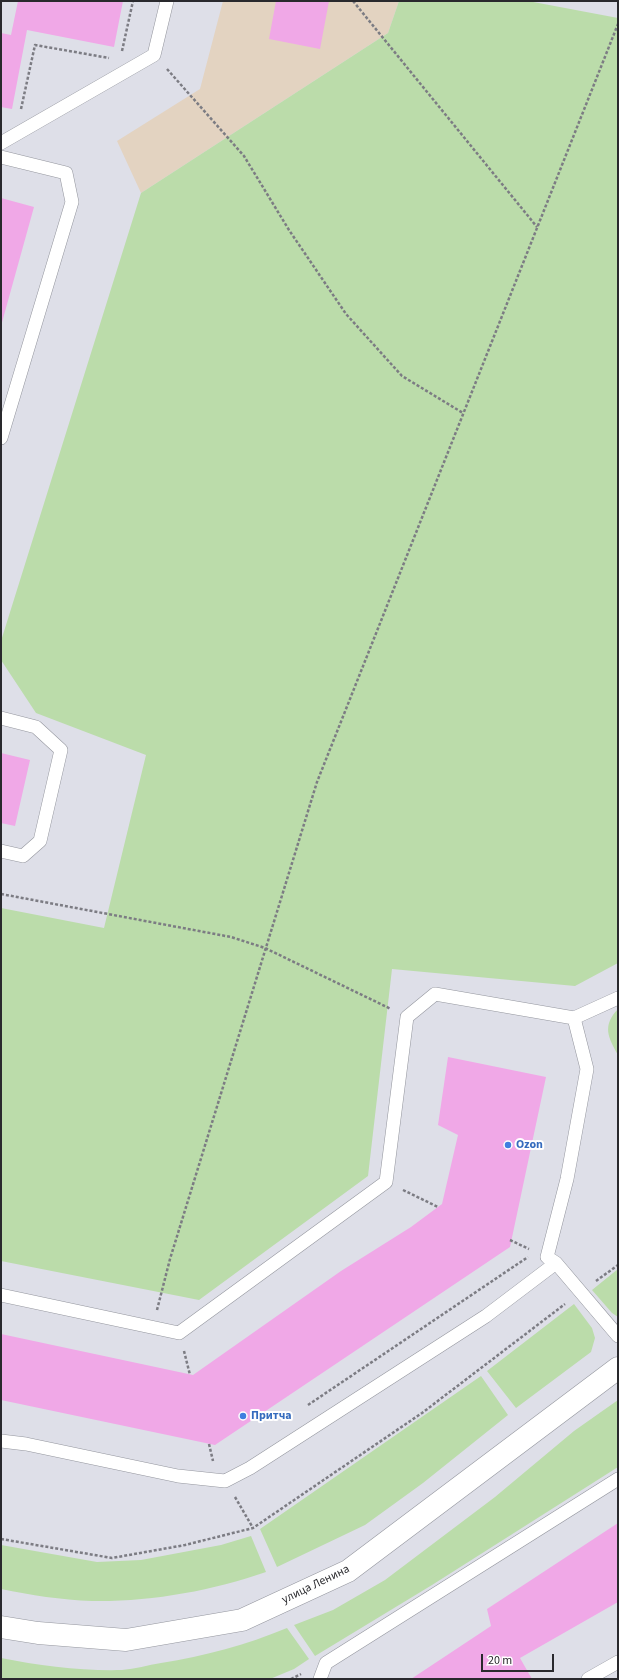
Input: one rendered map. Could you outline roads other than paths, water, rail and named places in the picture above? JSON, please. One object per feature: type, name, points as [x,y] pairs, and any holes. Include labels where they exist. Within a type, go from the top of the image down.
[{"type":"main road","name":"улица Ленина","points":[[1,1627],[38,1633],[126,1640],[242,1620],[348,1571],[618,1368]]},
{"type":"lane","points":[[1,143],[154,55],[167,1]]},
{"type":"lane","points":[[1,157],[66,173],[72,202],[1,438]]},
{"type":"lane","points":[[1,718],[36,727],[61,750],[40,841],[23,856],[1,851]]},
{"type":"lane","points":[[1,1295],[179,1333],[386,1182],[407,1016],[435,994],[574,1018],[618,998]]},
{"type":"lane","points":[[574,1018],[587,1069],[567,1179],[547,1257],[556,1263],[618,1336]]},
{"type":"lane","points":[[1,1441],[26,1444],[178,1476],[225,1481],[250,1468],[479,1321],[556,1263]]},
{"type":"lane","points":[[320,1679],[326,1664],[618,1478]]},
{"type":"lane","points":[[588,1679],[618,1662]]},
{"type":"place","name":"Ozon","points":[[508,1145]]},
{"type":"place","name":"Притча","points":[[243,1416]]}]
